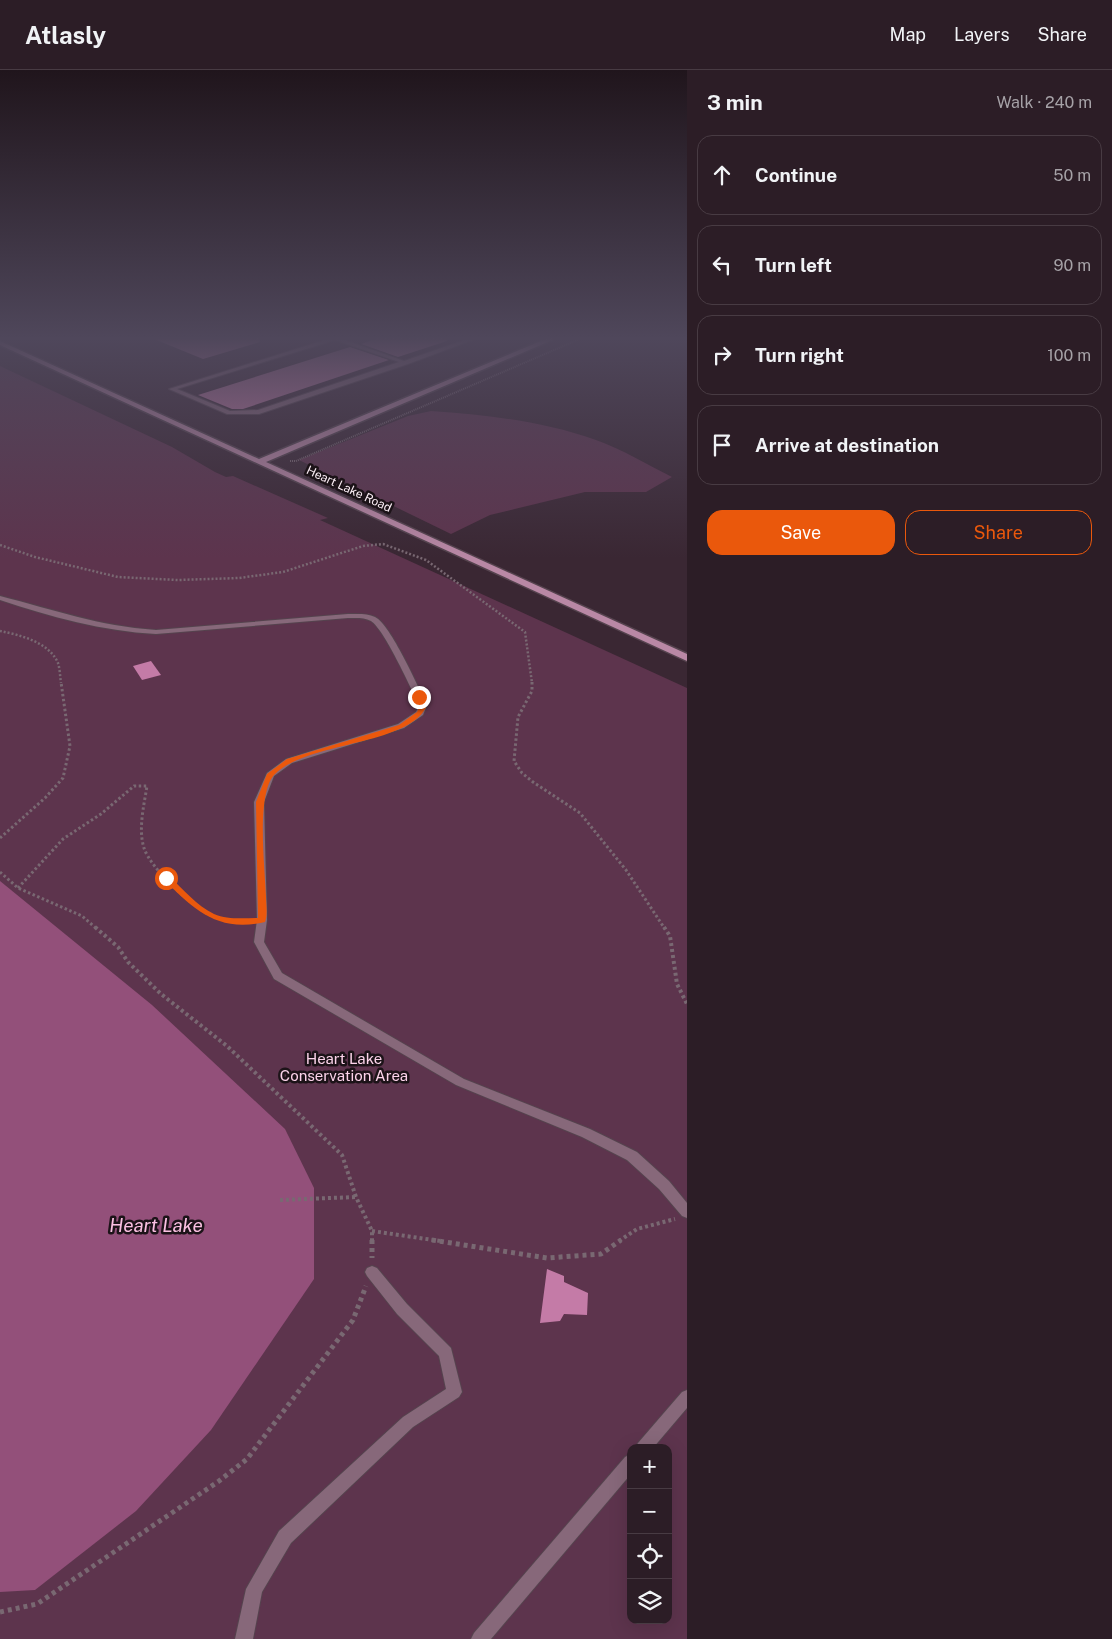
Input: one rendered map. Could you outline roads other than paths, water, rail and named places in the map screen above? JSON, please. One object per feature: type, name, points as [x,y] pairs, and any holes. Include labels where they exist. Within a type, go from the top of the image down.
[{"type":"street","name":"Heart Lake Road","points":[[149,411],[687,658]]},
{"type":"street","points":[[260,462],[380,411]]},
{"type":"lane","points":[[225,411],[229,413],[261,411]]},
{"type":"lane","points":[[0,598],[95,626],[127,631],[156,632],[348,616],[366,616],[375,620],[394,650],[423,705],[420,713],[401,726],[289,761],[270,775],[259,802],[262,920],[259,942],[278,976],[460,1082],[586,1133],[632,1156],[664,1185],[683,1215]]},
{"type":"lane","points":[[244,1639],[254,1589],[284,1537],[408,1422],[454,1392],[446,1353],[402,1309],[372,1272]]},
{"type":"lane","points":[[646,1444],[687,1397]]},
{"type":"lane","points":[[480,1639],[627,1467]]},
{"type":"water","name":"Heart Lake","points":[[0,881],[152,1005],[285,1129],[314,1188],[314,1279],[211,1430],[136,1511],[35,1590],[0,1592]]},
{"type":"park label","name":"Heart Lake Conservation Area","points":[[344,1068]]}]
